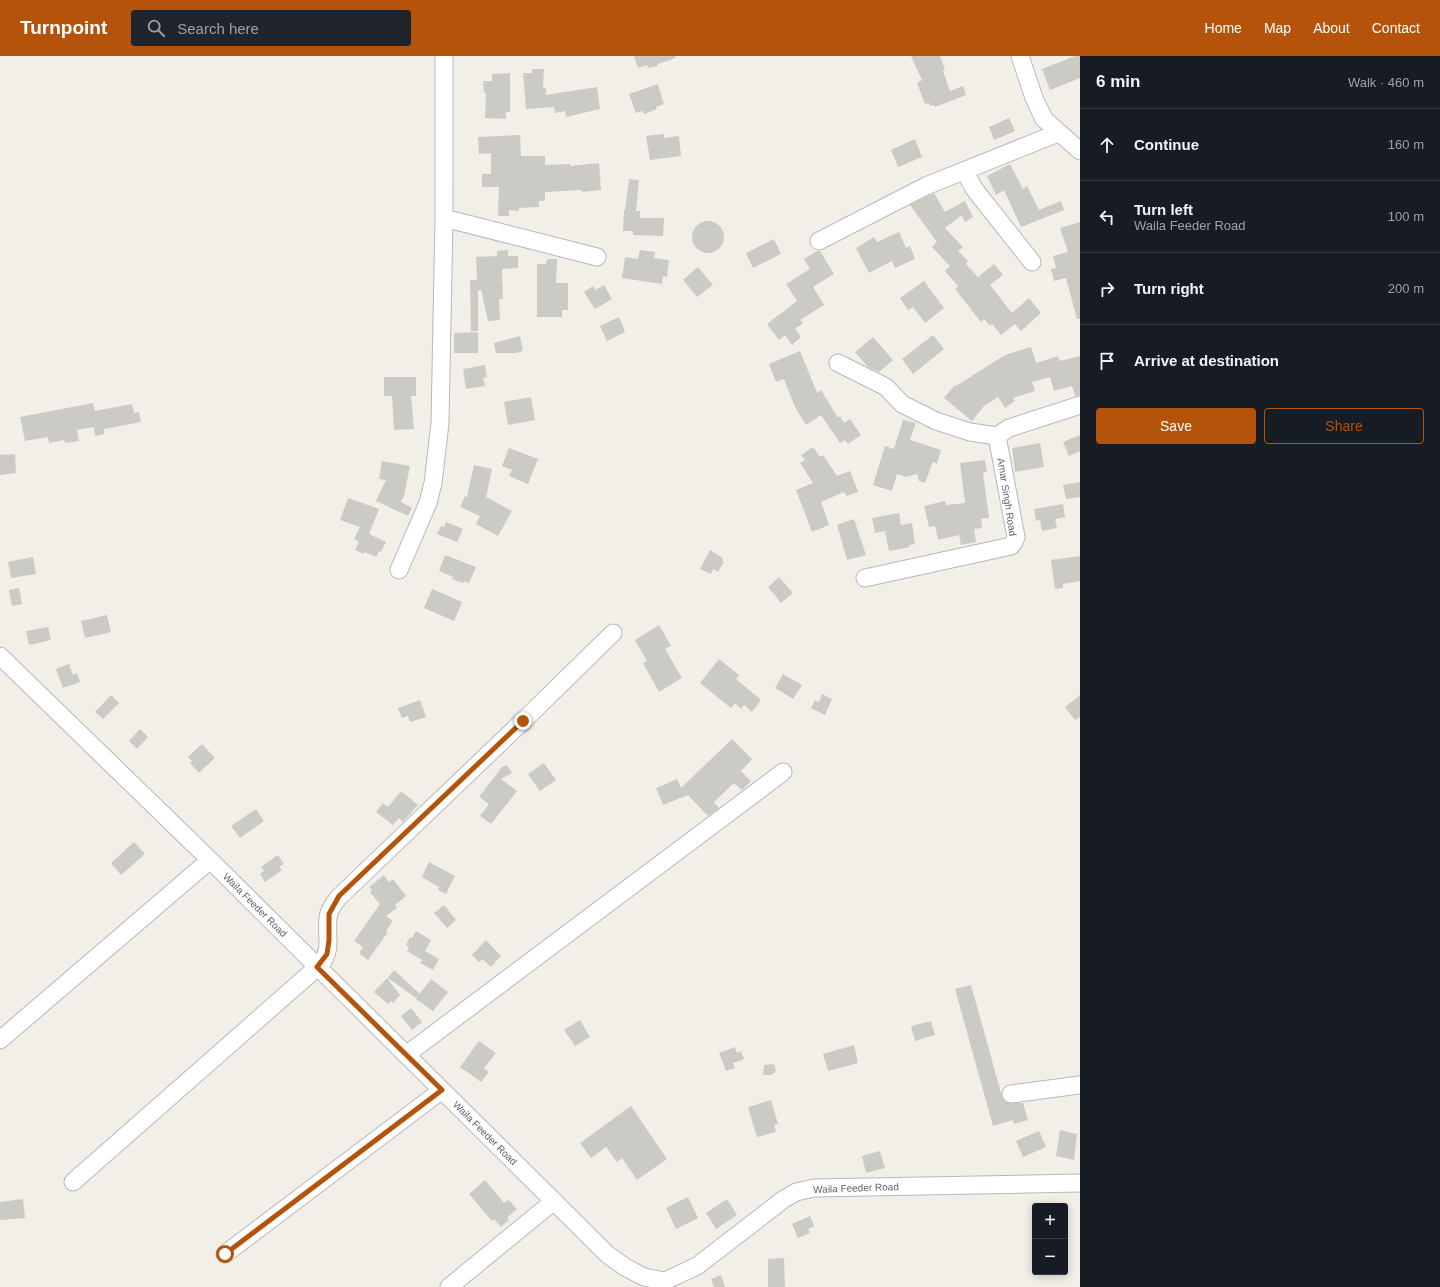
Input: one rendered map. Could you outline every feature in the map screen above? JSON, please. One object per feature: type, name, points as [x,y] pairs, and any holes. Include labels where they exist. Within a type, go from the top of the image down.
[{"type":"street","points":[[399,570],[428,503],[433,483],[440,423],[444,218],[444,56]]},
{"type":"street","points":[[1020,56],[1034,98],[1044,119],[1080,152]]},
{"type":"street","points":[[819,241],[926,186],[1058,133]]},
{"type":"street","points":[[964,171],[975,190],[1032,262]]},
{"type":"street","points":[[444,218],[598,257]]},
{"type":"street","points":[[838,363],[886,387],[902,404],[936,421],[970,432],[997,436],[1009,428],[1080,405]]},
{"type":"street","name":"Amar Singh Road","points":[[865,578],[1007,548],[1014,542],[1016,537],[997,436]]},
{"type":"street","points":[[73,1182],[317,967],[327,954],[329,940],[329,914],[339,896],[613,633]]},
{"type":"street","name":"Waila Feeder Road","points":[[0,656],[210,860],[608,1255],[625,1267],[644,1277],[665,1281],[697,1266],[784,1199],[796,1192],[814,1188],[1080,1183]]},
{"type":"street","points":[[406,1055],[783,772]]},
{"type":"street","points":[[0,1040],[210,860]]},
{"type":"street","points":[[1011,1094],[1080,1085]]},
{"type":"street","points":[[225,1254],[442,1090]]},
{"type":"street","points":[[449,1287],[554,1201]]},
{"type":"building","points":[[634,56],[675,56],[676,58],[657,64],[658,66],[648,68],[647,65],[638,68]]},
{"type":"building","points":[[911,56],[940,56],[945,70],[943,71],[950,91],[963,86],[966,95],[935,107],[934,105],[930,106],[929,103],[925,104],[917,83],[922,80]]},
{"type":"building","points":[[1075,56],[1080,56],[1080,78],[1050,90],[1042,69]]},
{"type":"building","points":[[532,69],[544,69],[543,88],[546,88],[546,95],[597,87],[600,109],[566,117],[565,111],[555,113],[554,107],[526,109],[523,73],[532,73]]},
{"type":"building","points":[[510,73],[510,112],[506,112],[506,119],[485,118],[486,93],[484,93],[483,81],[492,81],[492,74]]},
{"type":"building","points":[[658,84],[664,104],[656,107],[657,109],[644,114],[643,111],[636,113],[629,94]]},
{"type":"building","points":[[1009,118],[1015,131],[994,140],[989,127]]},
{"type":"building","points":[[664,134],[664,138],[679,136],[681,156],[650,160],[646,136]]},
{"type":"building","points":[[520,135],[521,156],[545,156],[545,165],[570,164],[570,166],[599,163],[601,190],[582,192],[582,190],[545,192],[545,201],[539,201],[539,207],[519,208],[519,211],[509,210],[509,216],[498,216],[499,187],[482,187],[482,174],[491,174],[491,153],[479,154],[478,137]]},
{"type":"building","points":[[915,139],[922,157],[898,167],[891,150]]},
{"type":"building","points":[[1010,164],[1023,189],[1027,186],[1039,210],[1061,201],[1064,210],[1021,227],[1004,190],[996,195],[987,176]]},
{"type":"building","points":[[629,179],[639,180],[636,211],[640,211],[640,218],[664,218],[663,236],[633,235],[633,231],[623,231],[624,210]]},
{"type":"building","points":[[934,193],[945,212],[965,201],[973,217],[965,222],[962,215],[945,228],[963,247],[958,251],[968,261],[966,264],[978,277],[994,264],[1003,275],[990,285],[1012,313],[1029,298],[1041,313],[1021,331],[1015,324],[1001,335],[992,324],[990,326],[984,319],[981,322],[955,289],[958,286],[945,271],[950,266],[932,247],[937,242],[910,205]]},
{"type":"building","points":[[708,221],[717,224],[721,228],[724,237],[721,246],[717,250],[708,253],[699,250],[695,246],[692,237],[695,228],[699,224]]},
{"type":"building","points":[[1080,222],[1080,319],[1077,319],[1066,278],[1054,281],[1051,269],[1056,268],[1053,256],[1068,252],[1060,228]]},
{"type":"building","points":[[899,232],[906,248],[910,246],[915,259],[895,268],[892,261],[869,273],[856,248],[874,237],[877,242]]},
{"type":"building","points":[[774,239],[781,254],[753,268],[746,253]]},
{"type":"building","points":[[508,250],[508,256],[518,256],[518,268],[502,269],[503,299],[499,299],[500,320],[488,321],[481,290],[478,290],[478,331],[471,331],[470,280],[477,280],[476,257],[497,256],[497,251]]},
{"type":"building","points":[[640,250],[655,252],[654,258],[669,260],[667,277],[663,276],[662,284],[622,278],[625,257],[638,259]]},
{"type":"building","points":[[817,251],[820,251],[834,274],[813,287],[824,305],[800,320],[803,323],[795,329],[801,337],[792,345],[785,335],[779,340],[767,324],[797,301],[786,284],[810,269],[804,259]]},
{"type":"building","points":[[547,259],[557,259],[556,283],[568,283],[568,310],[562,310],[562,317],[537,317],[537,264],[546,264]]},
{"type":"building","points":[[698,267],[713,285],[697,297],[683,280]]},
{"type":"building","points":[[924,281],[944,308],[925,323],[913,307],[908,310],[900,298]]},
{"type":"building","points":[[604,285],[612,299],[595,309],[584,292],[593,286],[596,290]]},
{"type":"building","points":[[619,317],[625,332],[607,341],[600,326]]},
{"type":"building","points":[[478,332],[478,353],[454,353],[454,333]]},
{"type":"building","points":[[933,335],[944,349],[913,374],[902,359]]},
{"type":"building","points":[[520,336],[523,351],[516,353],[496,353],[494,343]]},
{"type":"building","points":[[873,337],[893,360],[879,372],[868,367],[855,352]]},
{"type":"building","points":[[1031,347],[1036,363],[1058,356],[1060,361],[1080,356],[1080,395],[1075,396],[1072,386],[1054,391],[1050,377],[1032,382],[1035,391],[1013,398],[1015,401],[1005,408],[998,397],[984,406],[972,421],[944,398],[955,385],[956,386],[1005,355]]},
{"type":"building","points":[[800,351],[817,393],[821,390],[838,418],[840,416],[844,423],[850,419],[861,435],[848,444],[845,440],[840,443],[821,415],[806,425],[795,407],[784,379],[776,382],[769,364]]},
{"type":"building","points":[[485,365],[487,377],[483,378],[485,386],[466,389],[463,369]]},
{"type":"building","points":[[384,377],[416,377],[416,396],[411,396],[414,429],[394,430],[392,396],[384,396]]},
{"type":"building","points":[[531,397],[535,420],[508,425],[504,402]]},
{"type":"building","points":[[93,403],[95,411],[132,404],[134,413],[139,412],[141,422],[104,429],[104,434],[95,436],[94,427],[77,430],[79,441],[65,443],[64,440],[49,443],[48,437],[25,441],[20,417]]},
{"type":"building","points":[[903,420],[916,423],[910,440],[941,450],[937,464],[933,462],[925,483],[919,481],[917,474],[906,477],[897,474],[892,491],[873,485],[885,446],[894,449]]},
{"type":"building","points":[[1080,435],[1080,451],[1069,456],[1063,442]]},
{"type":"building","points":[[1040,443],[1044,467],[1015,472],[1012,448]]},
{"type":"building","points":[[813,447],[820,457],[823,455],[837,476],[850,471],[858,492],[847,496],[844,492],[821,502],[829,525],[812,532],[796,490],[813,483],[800,463],[805,460],[801,455]]},
{"type":"building","points":[[509,448],[538,459],[528,484],[509,476],[512,470],[502,466]]},
{"type":"building","points":[[15,454],[16,473],[0,475],[0,455]]},
{"type":"building","points":[[985,460],[987,472],[983,473],[989,518],[981,519],[982,528],[974,529],[976,542],[961,545],[959,535],[938,540],[935,526],[929,527],[924,506],[945,501],[946,505],[965,503],[960,463]]},
{"type":"building","points":[[382,461],[410,466],[404,496],[401,502],[412,508],[408,516],[376,501],[386,480],[379,479]]},
{"type":"building","points":[[474,465],[492,469],[486,497],[512,511],[498,536],[476,524],[480,516],[460,507],[465,496],[467,497]]},
{"type":"building","points":[[1080,482],[1080,497],[1066,499],[1063,485]]},
{"type":"building","points":[[348,498],[379,509],[369,534],[386,542],[381,552],[379,551],[376,557],[365,552],[364,554],[355,550],[359,542],[354,539],[360,527],[340,520]]},
{"type":"building","points":[[1063,504],[1065,517],[1055,519],[1057,528],[1042,531],[1040,520],[1036,521],[1034,509]]},
{"type":"building","points":[[899,513],[901,525],[912,523],[915,544],[909,545],[910,547],[889,551],[885,531],[875,533],[872,518]]},
{"type":"building","points":[[854,519],[866,555],[847,560],[837,525]]},
{"type":"building","points":[[446,522],[463,529],[457,542],[437,534],[441,526],[444,527]]},
{"type":"building","points":[[710,550],[723,558],[722,561],[724,562],[718,572],[713,569],[711,574],[700,569]]},
{"type":"building","points":[[445,555],[476,567],[469,583],[464,581],[463,583],[452,579],[453,577],[439,571]]},
{"type":"building","points":[[1080,556],[1080,581],[1063,584],[1063,588],[1055,589],[1051,560]]},
{"type":"building","points":[[33,557],[36,574],[11,578],[8,562]]},
{"type":"building","points":[[779,577],[793,593],[781,603],[768,587]]},
{"type":"building","points":[[19,588],[22,604],[12,606],[9,590]]},
{"type":"building","points":[[432,589],[462,602],[454,621],[424,608]]},
{"type":"building","points":[[107,615],[111,632],[85,638],[81,621]]},
{"type":"building","points":[[659,625],[671,646],[665,649],[682,678],[659,692],[643,663],[647,661],[635,640]]},
{"type":"building","points":[[48,627],[51,640],[29,645],[26,631]]},
{"type":"building","points":[[719,659],[739,675],[736,679],[761,700],[752,712],[744,705],[741,709],[735,703],[731,708],[700,683]]},
{"type":"building","points":[[69,664],[73,675],[77,673],[80,682],[63,688],[56,669]]},
{"type":"building","points":[[783,674],[802,685],[793,699],[775,688]]},
{"type":"building","points":[[822,694],[832,699],[825,715],[811,708],[815,700],[819,702]]},
{"type":"building","points":[[111,695],[119,703],[103,719],[95,712]]},
{"type":"building","points":[[1080,695],[1080,717],[1075,720],[1065,707]]},
{"type":"building","points":[[420,700],[426,717],[410,722],[408,716],[402,718],[398,708]]},
{"type":"building","points":[[140,729],[148,737],[137,749],[129,741]]},
{"type":"building","points":[[732,739],[752,759],[741,771],[751,781],[742,790],[734,783],[714,802],[719,808],[708,816],[688,795],[663,805],[656,788],[677,779],[681,788]]},
{"type":"building","points":[[202,744],[215,758],[199,773],[190,763],[192,761],[188,757]]},
{"type":"building","points":[[544,763],[556,780],[540,791],[528,774]]},
{"type":"building","points":[[507,765],[512,773],[501,779],[517,791],[491,824],[480,816],[489,804],[479,797],[502,767]]},
{"type":"building","points":[[401,791],[418,805],[403,822],[399,818],[393,825],[376,812],[383,803],[388,807]]},
{"type":"building","points":[[256,809],[264,821],[240,838],[231,826]]},
{"type":"building","points":[[134,842],[145,854],[121,875],[111,863]]},
{"type":"building","points":[[278,855],[284,864],[279,867],[282,870],[265,882],[260,874],[264,871],[261,867]]},
{"type":"building","points":[[429,862],[455,876],[446,894],[438,890],[439,887],[422,877]]},
{"type":"building","points":[[384,875],[389,882],[393,879],[406,896],[395,905],[397,908],[386,916],[393,921],[386,931],[388,932],[368,960],[359,953],[363,947],[354,941],[380,904],[370,892],[372,890],[369,887]]},
{"type":"building","points":[[444,905],[456,920],[447,928],[434,913]]},
{"type":"building","points":[[416,931],[431,940],[425,951],[439,959],[433,970],[420,963],[422,960],[407,951],[409,947],[406,945],[410,937],[412,938]]},
{"type":"building","points":[[486,940],[501,956],[491,967],[482,959],[479,962],[472,955]]},
{"type":"building","points":[[394,970],[420,994],[416,998],[388,978]]},
{"type":"building","points":[[387,978],[400,995],[393,1003],[391,1001],[388,1004],[374,992]]},
{"type":"building","points":[[431,979],[448,992],[433,1011],[416,999]]},
{"type":"building","points":[[971,985],[1003,1100],[1008,1103],[1023,1103],[1028,1120],[1014,1124],[1013,1120],[993,1126],[955,989]]},
{"type":"building","points":[[411,1008],[422,1022],[412,1030],[401,1016]]},
{"type":"building","points":[[580,1020],[590,1037],[575,1046],[564,1030]]},
{"type":"building","points":[[931,1021],[935,1035],[915,1041],[911,1026]]},
{"type":"building","points":[[479,1041],[496,1053],[484,1068],[489,1072],[481,1082],[460,1067]]},
{"type":"building","points":[[854,1045],[858,1063],[828,1071],[823,1054]]},
{"type":"building","points":[[735,1047],[737,1053],[741,1051],[744,1059],[733,1063],[735,1068],[726,1071],[719,1053]]},
{"type":"building","points":[[774,1064],[776,1071],[771,1075],[763,1075],[764,1065]]},
{"type":"building","points":[[771,1100],[778,1124],[774,1125],[776,1132],[757,1137],[748,1107]]},
{"type":"building","points":[[631,1106],[667,1159],[637,1180],[622,1158],[617,1162],[606,1147],[591,1158],[580,1143]]},
{"type":"building","points":[[1060,1130],[1077,1134],[1074,1160],[1056,1156]]},
{"type":"building","points":[[1039,1131],[1046,1147],[1023,1157],[1016,1141]]},
{"type":"building","points":[[880,1151],[885,1168],[866,1173],[862,1156]]},
{"type":"building","points":[[485,1180],[504,1203],[509,1200],[517,1209],[507,1218],[509,1220],[501,1227],[494,1219],[492,1221],[469,1194]]},
{"type":"building","points":[[688,1197],[698,1218],[676,1229],[666,1208]]},
{"type":"building","points":[[23,1199],[25,1218],[0,1220],[0,1202]]},
{"type":"building","points":[[727,1199],[737,1215],[716,1229],[706,1213]]},
{"type":"building","points":[[810,1216],[814,1226],[808,1229],[810,1233],[798,1238],[792,1224]]},
{"type":"building","points":[[784,1258],[785,1287],[768,1287],[768,1259]]},
{"type":"building","points":[[721,1275],[725,1287],[714,1287],[711,1279]]},
{"type":"route","points":[[225,1254],[442,1090],[317,967],[321,964],[327,954],[329,940],[329,914],[339,896],[523,721]]}]
